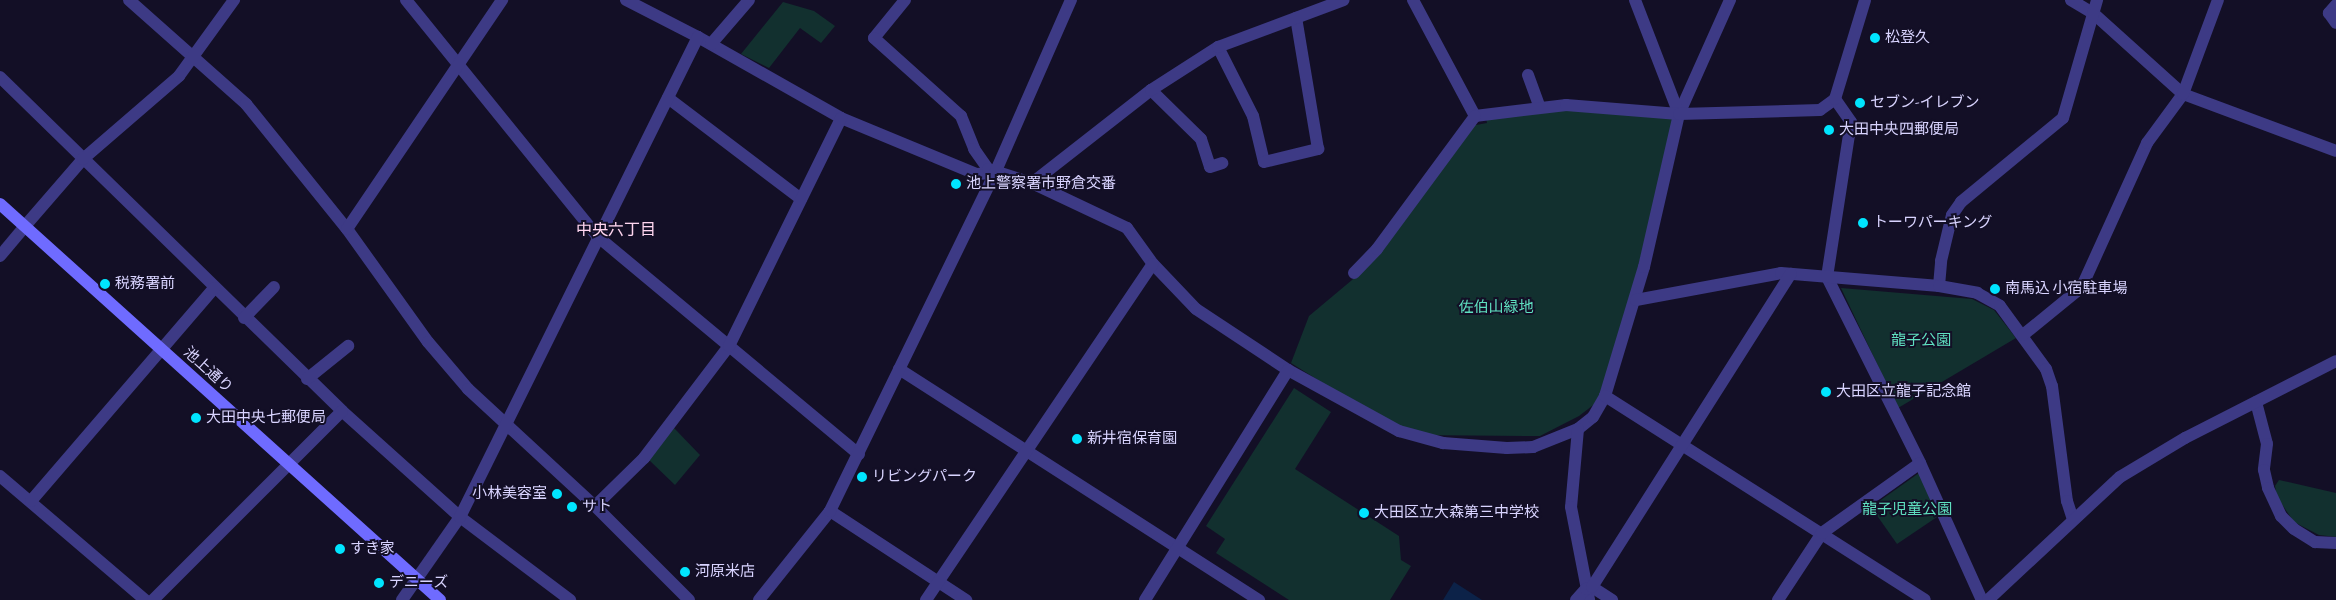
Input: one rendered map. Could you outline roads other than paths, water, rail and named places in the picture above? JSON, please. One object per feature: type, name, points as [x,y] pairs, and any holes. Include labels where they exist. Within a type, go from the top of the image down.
[{"type":"main road","name":"池上通り","points":[[0,204],[440,600]]},
{"type":"street","points":[[129,0],[196,57],[246,104],[347,229],[428,342],[468,389],[595,506],[689,600]]},
{"type":"street","points":[[0,256],[83,159],[179,76],[196,57],[234,0]]},
{"type":"street","points":[[406,0],[600,239],[859,454]]},
{"type":"street","points":[[347,229],[502,0]]},
{"type":"street","points":[[626,0],[698,36],[841,118],[976,174],[995,173]]},
{"type":"street","points":[[711,44],[750,0]]},
{"type":"street","points":[[905,0],[874,38],[961,116],[974,149],[988,170],[1032,183],[1127,228],[1153,264],[1196,309],[1288,370],[1399,431],[1444,443],[1506,448],[1533,447],[1578,430],[1593,417],[1605,396],[1636,300],[1680,114],[1730,0]]},
{"type":"street","points":[[759,600],[830,511],[995,173],[1071,0]]},
{"type":"street","points":[[1032,183],[1151,90],[1218,47],[1344,0]]},
{"type":"street","points":[[1413,0],[1475,116]]},
{"type":"street","points":[[1635,0],[1680,114]]},
{"type":"street","points":[[2071,0],[2093,14],[2183,94],[2336,151]]},
{"type":"street","points":[[1939,286],[1940,261],[1952,214],[1961,202],[2064,118],[2097,0]]},
{"type":"street","points":[[2023,335],[2077,291],[2084,282],[2147,143],[2183,94],[2218,0]]},
{"type":"street","points":[[1354,273],[1377,249],[1475,116],[1539,106],[1566,105],[1680,114],[1820,110],[1835,99],[1862,2]]},
{"type":"street","points":[[2336,5],[2329,13],[2336,23]]},
{"type":"street","points":[[1218,47],[1253,116],[1264,162],[1318,149],[1296,18]]},
{"type":"street","points":[[402,600],[418,581],[460,517],[506,422],[600,239],[698,36]]},
{"type":"street","points":[[1528,75],[1539,106]]},
{"type":"street","points":[[0,77],[244,318],[342,411],[460,517],[570,600]]},
{"type":"street","points":[[1151,90],[1201,139],[1210,167],[1222,163]]},
{"type":"street","points":[[668,98],[801,199]]},
{"type":"street","points":[[1835,99],[1851,122],[1827,277],[1920,463],[1982,600]]},
{"type":"street","points":[[595,506],[644,458],[729,346],[841,118]]},
{"type":"street","points":[[926,600],[1153,264]]},
{"type":"street","points":[[1636,300],[1746,278],[1791,274],[1939,286],[1977,293],[2000,306],[2046,369],[2052,386],[2066,501],[2073,519]]},
{"type":"street","points":[[1576,600],[1589,592],[1791,274]]},
{"type":"street","points":[[244,318],[274,287]]},
{"type":"street","points":[[31,502],[214,288]]},
{"type":"street","points":[[308,379],[348,346]]},
{"type":"street","points":[[1988,600],[2073,519],[2132,469],[2336,361]]},
{"type":"street","points":[[899,369],[1027,453],[1259,600]]},
{"type":"street","points":[[1145,600],[1288,370]]},
{"type":"street","points":[[1605,396],[1925,600]]},
{"type":"street","points":[[2256,402],[2267,444],[2264,470],[2268,488],[2282,516],[2294,529],[2315,542],[2336,543]]},
{"type":"street","points":[[153,600],[342,411]]},
{"type":"street","points":[[1578,430],[1571,507],[1589,592]]},
{"type":"street","points":[[1778,600],[1822,533],[1920,463]]},
{"type":"street","points":[[0,476],[145,600]]},
{"type":"street","points":[[830,511],[966,600]]},
{"type":"street","points":[[1589,592],[1612,600]]},
{"type":"water","points":[[1454,582],[1482,600],[1443,600]]},
{"type":"place","name":"松登久","points":[[1875,38]]},
{"type":"place","name":"セブン-イレブン","points":[[1860,103]]},
{"type":"place","name":"大田中央四郵便局","points":[[1829,130]]},
{"type":"place","name":"池上警察署市野倉交番","points":[[956,184]]},
{"type":"place","name":"トーワパーキング","points":[[1863,223]]},
{"type":"place","name":"税務署前","points":[[105,284]]},
{"type":"place","name":"南馬込 小宿駐車場","points":[[1995,289]]},
{"type":"place","name":"大田区立龍子記念館","points":[[1826,392]]},
{"type":"place","name":"大田中央七郵便局","points":[[196,418]]},
{"type":"place","name":"新井宿保育園","points":[[1077,439]]},
{"type":"place","name":"リビングパーク","points":[[862,477]]},
{"type":"place","name":"小林美容室","points":[[557,494]]},
{"type":"place","name":"サト","points":[[572,507]]},
{"type":"place","name":"大田区立大森第三中学校","points":[[1364,513]]},
{"type":"place","name":"すき家","points":[[340,549]]},
{"type":"place","name":"河原米店","points":[[685,572]]},
{"type":"place","name":"デニーズ","points":[[379,583]]},
{"type":"district","name":"中央六丁目","points":[[616,230]]},
{"type":"park label","name":"佐伯山緑地","points":[[1496,308]]},
{"type":"park label","name":"龍子公園","points":[[1921,341]]},
{"type":"park label","name":"龍子児童公園","points":[[1907,510]]}]
